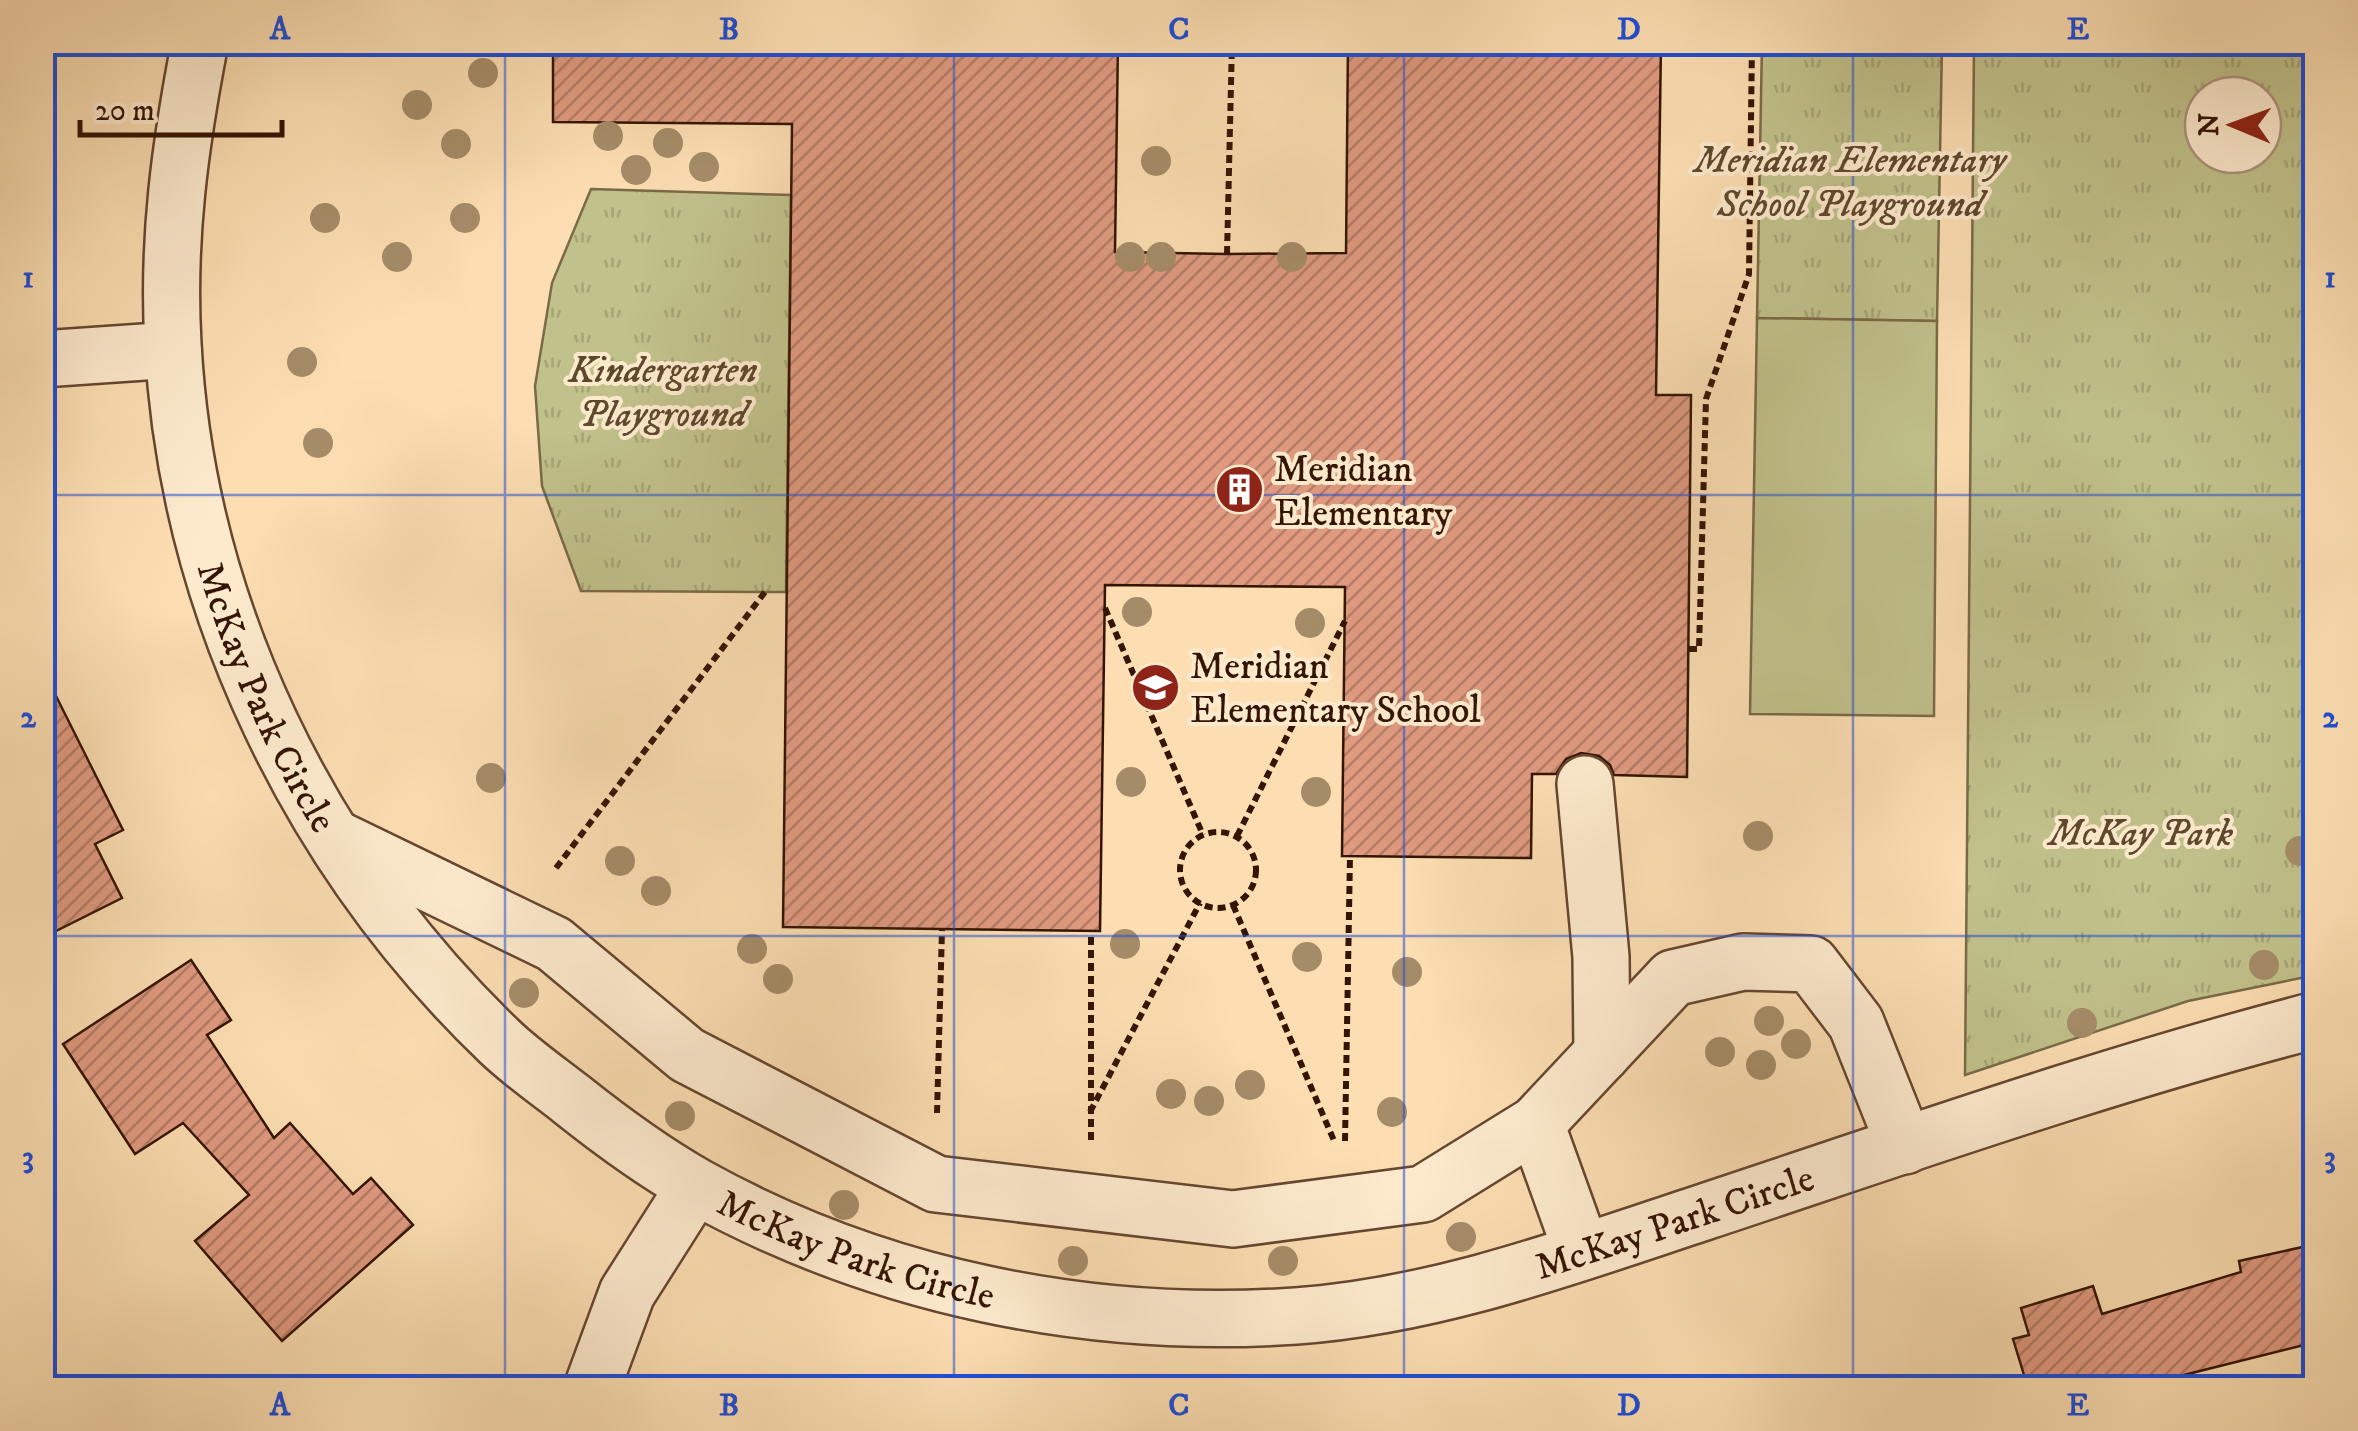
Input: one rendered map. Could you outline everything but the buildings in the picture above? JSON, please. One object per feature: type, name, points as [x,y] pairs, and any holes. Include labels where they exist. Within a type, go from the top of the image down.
[{"type":"street","name":"McKay Park Circle","points":[[200,42],[180,144],[171,271],[173,350],[188,468],[217,592],[269,726],[331,836],[404,940],[503,1045],[617,1135],[695,1186],[806,1239],[925,1281],[1049,1308],[1175,1320],[1302,1316],[1427,1296],[1582,1252],[2199,1050],[2316,1020]]},
{"type":"street","points":[[42,359],[173,350]]},
{"type":"street","points":[[1585,784],[1601,957],[1602,1054]]},
{"type":"street","points":[[331,836],[554,944],[688,1054],[936,1184],[1233,1219],[1423,1194],[1536,1124],[1673,978],[1743,962],[1811,964],[1856,1023],[1905,1146]]},
{"type":"street","points":[[1536,1124],[1582,1252]]},
{"type":"street","points":[[592,1388],[627,1293],[695,1186]]},
{"type":"path","points":[[1227,254],[1232,42]]},
{"type":"path","points":[[1689,648],[1699,649],[1706,399],[1749,274],[1752,42]]},
{"type":"path","points":[[556,868],[765,592]]},
{"type":"path","points":[[1105,608],[1202,834]]},
{"type":"path","points":[[1237,836],[1345,621]]},
{"type":"path","points":[[1226,832],[1237,836],[1255,856],[1257,869],[1248,894],[1232,905],[1212,908],[1200,904],[1190,896],[1180,875],[1184,850],[1202,834],[1226,832]]},
{"type":"path","points":[[1232,905],[1341,1147],[1350,856]]},
{"type":"path","points":[[1090,1112],[1200,904]]},
{"type":"path","points":[[937,1120],[942,929]]},
{"type":"path","points":[[1091,931],[1091,1146]]},
{"type":"green space","name":"Meridian Elementary School Playground","points":[[1762,43],[1942,43],[1937,321],[1757,318]]},
{"type":"green space","name":"McKay Park","points":[[1974,43],[2315,43],[2316,975],[2188,1001],[1965,1075]]},
{"type":"green space","name":"Kindergarten Playground","points":[[591,189],[791,195],[786,592],[581,591],[542,486],[535,386],[552,283]]},
{"type":"green space","points":[[1757,318],[1937,321],[1934,716],[1750,714]]},
{"type":"place","name":"Meridian Elementary","points":[[1239,490]]},
{"type":"place","name":"Meridian Elementary School","points":[[1155,687]]}]
